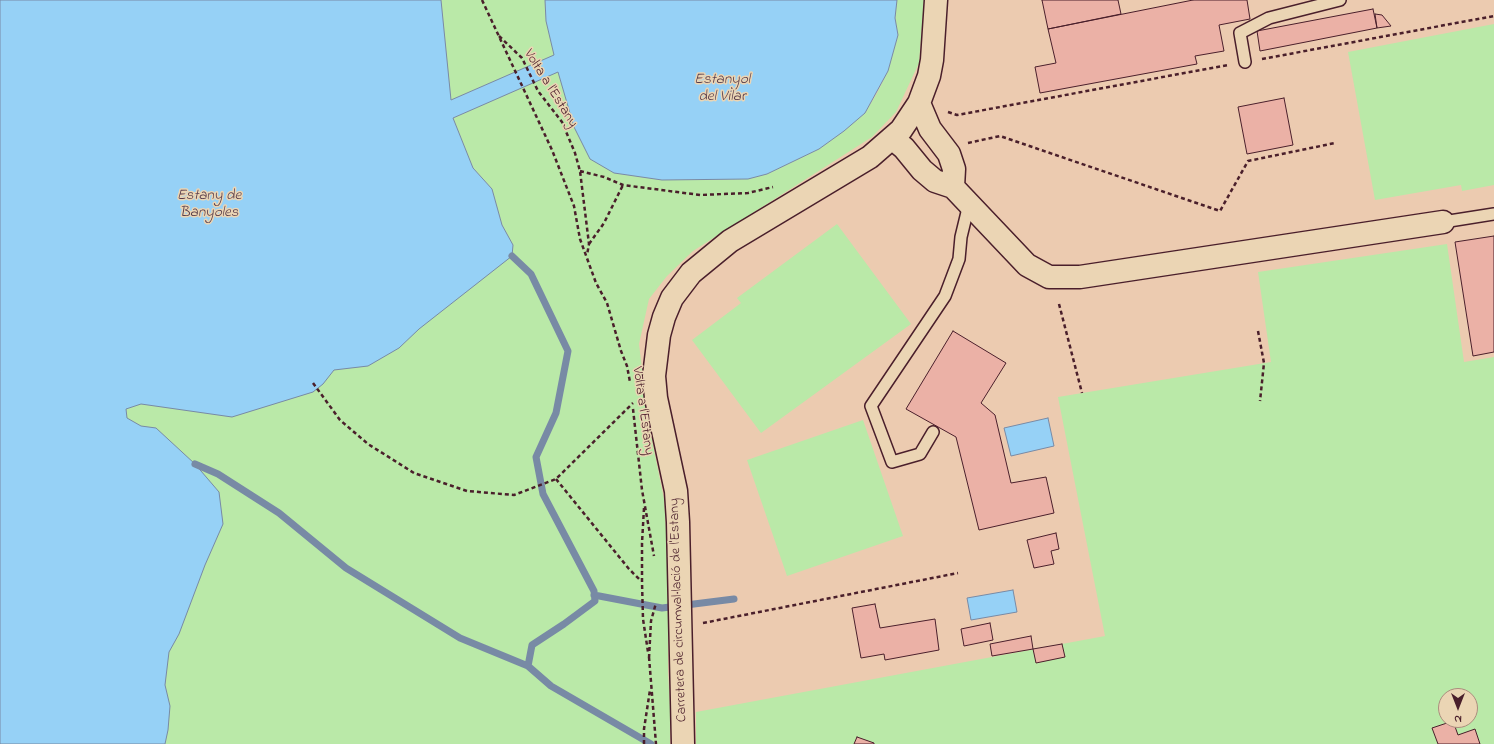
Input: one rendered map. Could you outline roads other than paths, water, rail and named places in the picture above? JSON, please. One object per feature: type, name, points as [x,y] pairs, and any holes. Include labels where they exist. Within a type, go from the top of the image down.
[{"type":"street","name":"Carretera de circumval·lació de l'Estany","points":[[683,744],[676,491],[656,398],[654,376],[656,354],[664,317],[672,298],[691,272],[730,241],[870,157],[893,138],[907,123],[919,103],[929,76],[932,60],[936,0]]},
{"type":"street","points":[[919,103],[930,129],[949,154],[954,168],[953,187]]},
{"type":"street","points":[[893,138],[904,148],[922,170],[935,181],[953,187],[1026,265],[1049,277],[1080,277],[1443,222]]},
{"type":"lane","points":[[1245,62],[1240,33],[1269,18],[1340,0]]},
{"type":"lane","points":[[933,432],[920,454],[892,462],[871,406],[944,296],[959,259],[961,238],[970,204]]},
{"type":"lane","points":[[1443,222],[1494,214]]},
{"type":"water","name":"Estany de Banyoles","points":[[0,0],[441,0],[451,100],[554,55],[546,21],[545,0],[897,0],[895,18],[898,35],[888,71],[865,113],[844,131],[819,149],[767,174],[748,179],[662,180],[614,173],[590,159],[574,127],[558,72],[453,118],[473,168],[492,189],[502,225],[513,245],[512,256],[419,329],[399,348],[368,366],[334,370],[323,384],[313,392],[232,417],[141,404],[126,409],[127,418],[141,426],[156,428],[195,464],[219,492],[223,524],[205,565],[179,634],[169,652],[165,685],[170,706],[165,744],[0,744]]},
{"type":"water","points":[[1048,418],[1054,446],[1011,456],[1004,428]]},
{"type":"water","points":[[1013,590],[1017,612],[971,620],[967,598]]},
{"type":"waterway","points":[[512,256],[531,274],[568,351],[556,413],[536,457],[543,494],[594,591],[595,601],[532,645],[528,666],[551,686],[651,744]]},
{"type":"waterway","points":[[195,464],[218,474],[279,513],[346,568],[460,638],[528,666]]},
{"type":"waterway","points":[[594,595],[662,608],[734,599]]},
{"type":"water label","name":"Estanyol del Vilar","points":[[722,90]]}]
